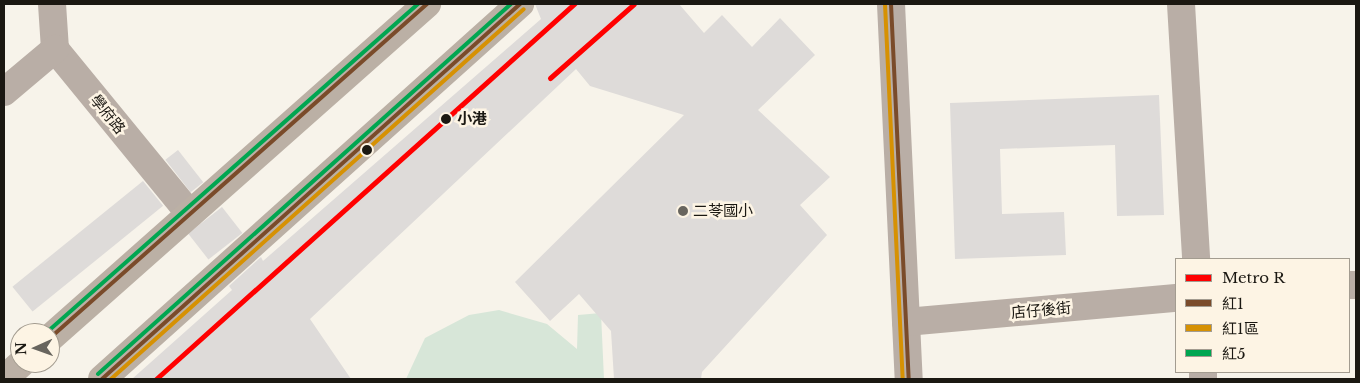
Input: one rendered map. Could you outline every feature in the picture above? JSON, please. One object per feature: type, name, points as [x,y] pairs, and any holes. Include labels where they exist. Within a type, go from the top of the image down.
[{"type":"main road","points":[[60,329],[427,4]]},
{"type":"main road","points":[[102,379],[520,4]]},
{"type":"street","points":[[4,92],[56,49],[52,4]]},
{"type":"street","points":[[892,4],[909,379]]},
{"type":"street","points":[[1180,4],[1196,258]]},
{"type":"street","name":"學府路","points":[[56,49],[190,214]]},
{"type":"street","name":"店仔後街","points":[[906,322],[1175,298]]},
{"type":"green space","points":[[499,310],[547,324],[577,349],[578,315],[601,313],[604,379],[406,379],[425,338],[469,315]]},
{"type":"building","points":[[535,4],[679,4],[704,33],[722,15],[752,47],[780,18],[815,55],[758,110],[830,177],[800,205],[827,235],[702,372],[701,379],[614,379],[611,331],[579,294],[550,321],[515,282],[684,115],[590,86],[576,69],[310,319],[351,379],[132,379],[232,290],[229,286],[261,257],[263,261],[541,19]]},
{"type":"building","points":[[1159,95],[1164,215],[1117,216],[1115,145],[1000,149],[1002,214],[1064,212],[1066,255],[955,259],[950,103]]},
{"type":"building","points":[[178,150],[203,182],[191,192],[165,160]]},
{"type":"building","points":[[143,181],[163,206],[33,312],[12,287]]},
{"type":"building","points":[[222,207],[242,233],[208,259],[188,233]]},
{"type":"metro line","name":"R","points":[[156,379],[574,4]]},
{"type":"metro line","name":"R","points":[[550,78],[634,4]]},
{"type":"transit line","name":"紅5","points":[[57,323],[418,4]]},
{"type":"transit line","name":"紅1","points":[[60,329],[427,4]]},
{"type":"transit line","name":"紅5","points":[[98,374],[511,4]]},
{"type":"transit line","name":"紅1","points":[[102,379],[520,4]]},
{"type":"transit line","name":"紅1區","points":[[885,4],[903,379]]},
{"type":"transit line","name":"紅1","points":[[891,4],[909,379]]},
{"type":"transit line","name":"紅1區","points":[[111,379],[524,9]]},
{"type":"place","name":"小港","points":[[446,119]]},
{"type":"place","name":"二苓國小","points":[[683,211]]}]
